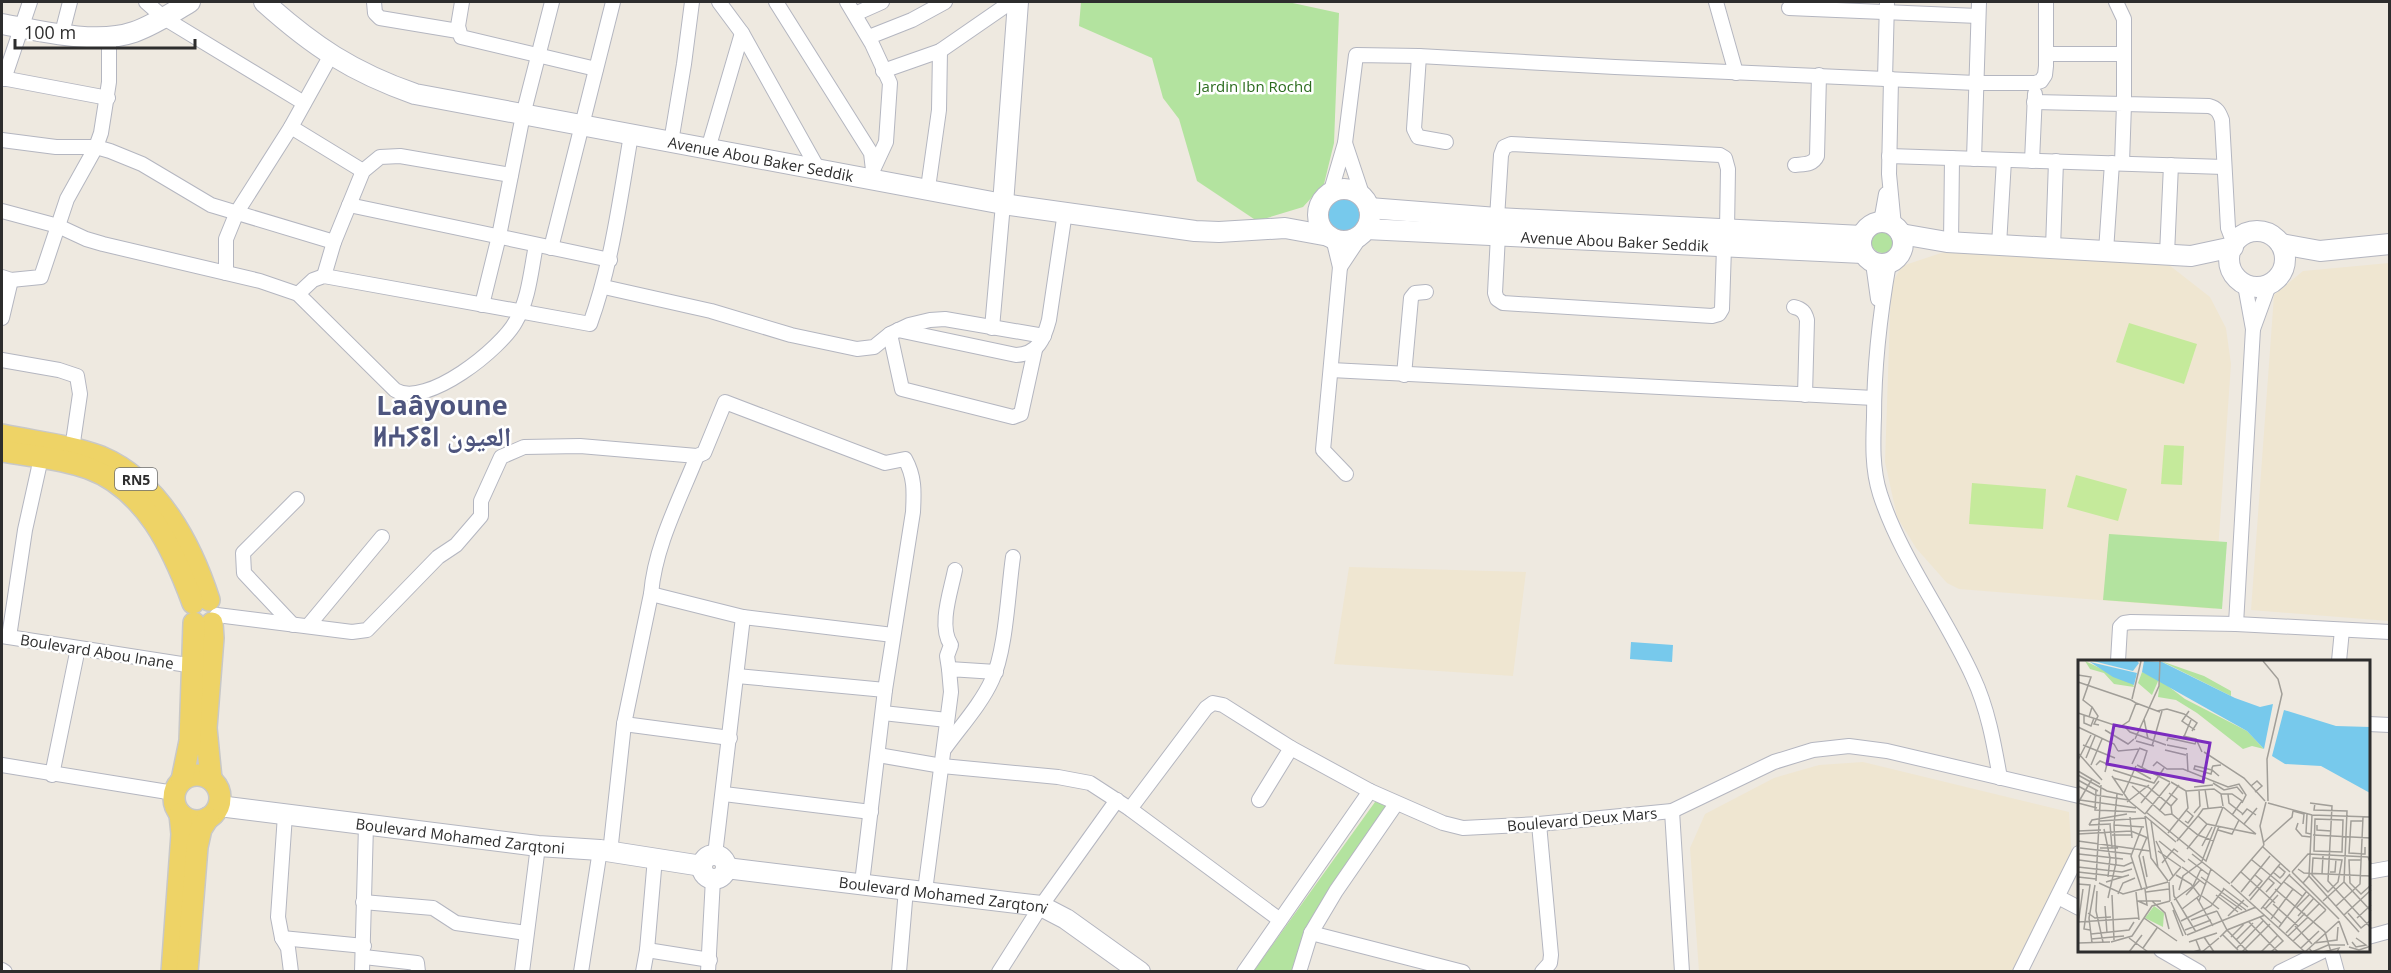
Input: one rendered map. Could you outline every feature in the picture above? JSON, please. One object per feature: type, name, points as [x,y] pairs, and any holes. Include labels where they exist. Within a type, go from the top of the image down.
[{"type":"main road","points":[[2,24],[87,37],[109,38],[134,32],[164,18],[190,2]]},
{"type":"main road","name":"Avenue Abou Baker Seddik","points":[[264,2],[297,31],[331,55],[383,82],[415,94],[818,169],[874,174],[1003,204],[1196,231],[1285,228],[1331,237]]},
{"type":"main road","points":[[1003,204],[1018,2]]},
{"type":"main road","points":[[1285,228],[1326,198],[1336,191],[1350,190],[1366,202],[1371,215],[1364,232],[1348,241],[1331,237],[1320,224],[1318,217],[1326,198]]},
{"type":"main road","name":"Avenue Abou Baker Seddik","points":[[1366,202],[1497,227]]},
{"type":"main road","points":[[1873,224],[1892,228],[1903,246],[1877,254],[1873,224]]},
{"type":"main road","name":"Avenue Abou Baker Seddik","points":[[1364,232],[1497,227],[1725,238],[1877,254],[1949,242]]},
{"type":"main road","name":"Avenue Abou Baker Seddik","points":[[1892,228],[1949,242],[2191,256],[2238,278]]},
{"type":"main road","points":[[2275,279],[2285,263],[2285,253],[2275,238],[2260,232],[2252,232],[2235,243],[2229,262],[2238,278],[2257,287],[2275,279],[2320,251]]},
{"type":"main road","name":"Avenue Abou Baker Seddik","points":[[2191,256],[2235,243]]},
{"type":"main road","points":[[2280,244],[2320,251],[2390,244]]},
{"type":"main road","name":"RN5","points":[[2,435],[87,452],[116,465],[150,492],[184,540],[202,579],[205,613],[194,666],[189,747],[174,800],[180,814],[182,834],[172,972]]},
{"type":"main road","name":"RN5","points":[[2,451],[90,469],[128,491],[148,513],[167,545],[205,613],[213,638],[206,728],[211,779],[220,791],[214,812]]},
{"type":"main road","points":[[178,786],[196,774],[211,779]]},
{"type":"main road","points":[[180,814],[193,821],[214,812]]},
{"type":"main road","points":[[187,972],[197,847],[201,829],[214,812]]},
{"type":"main road","name":"Boulevard Mohamed Zarqtoni","points":[[214,812],[285,815],[1041,906],[1066,919],[1140,972]]},
{"type":"street","points":[[30,2],[3,78],[108,98]]},
{"type":"street","points":[[63,33],[70,2]]},
{"type":"street","points":[[146,2],[164,18],[304,103]]},
{"type":"street","points":[[374,2],[375,13],[380,18],[458,31]]},
{"type":"street","points":[[462,2],[458,31],[461,38],[596,69]]},
{"type":"street","points":[[482,305],[499,236],[523,115],[552,2]]},
{"type":"street","points":[[551,248],[613,2]]},
{"type":"street","points":[[671,142],[692,2]]},
{"type":"street","points":[[719,2],[742,33],[818,169]]},
{"type":"street","points":[[776,2],[871,153],[874,174]]},
{"type":"street","points":[[847,2],[868,37],[890,83],[886,142],[874,174]]},
{"type":"street","points":[[855,14],[882,2]]},
{"type":"street","points":[[868,37],[912,20],[945,2]]},
{"type":"street","points":[[883,71],[940,51],[1011,2]]},
{"type":"street","points":[[1716,2],[1736,73]]},
{"type":"street","points":[[1974,159],[1978,2]]},
{"type":"street","points":[[1326,198],[1345,143],[1356,55],[1419,56],[1976,83],[2035,83],[2041,81],[2045,75],[2046,2]]},
{"type":"street","points":[[2106,251],[2124,104],[2124,19],[2116,2]]},
{"type":"street","points":[[1790,8],[1887,7],[1978,16]]},
{"type":"street","points":[[1887,7],[1892,228]]},
{"type":"street","points":[[708,149],[742,33]]},
{"type":"street","points":[[2,318],[6,278],[40,277],[67,199],[96,147],[108,98],[109,38]]},
{"type":"street","points":[[928,188],[939,110],[940,51]]},
{"type":"street","points":[[2047,54],[2123,54]]},
{"type":"street","points":[[226,273],[226,239],[237,213],[291,127],[331,55]]},
{"type":"street","points":[[1419,56],[1414,129],[1418,137],[1446,141]]},
{"type":"street","points":[[1795,165],[1810,164],[1816,156],[1819,75]]},
{"type":"street","points":[[2032,161],[2035,83]]},
{"type":"street","points":[[2034,102],[2210,105],[2216,108],[2222,120],[2228,228],[2235,243]]},
{"type":"street","points":[[291,127],[363,171]]},
{"type":"street","points":[[298,294],[313,280],[324,276],[590,324],[604,287],[610,260],[631,135]]},
{"type":"street","points":[[2,140],[56,147],[96,147],[142,164],[211,205],[334,242]]},
{"type":"street","points":[[1345,143],[1366,202]]},
{"type":"street","points":[[1511,144],[1720,155],[1725,158],[1728,169],[1722,309],[1719,314],[1712,316],[1503,303],[1497,299],[1496,293],[1497,227],[1501,155],[1504,147],[1511,144]]},
{"type":"street","points":[[324,276],[334,242],[363,171],[374,160],[389,155],[511,175]]},
{"type":"street","points":[[1889,156],[2224,167]]},
{"type":"street","points":[[1949,242],[1952,158]]},
{"type":"street","points":[[1999,245],[2004,160]]},
{"type":"street","points":[[2054,248],[2056,161]]},
{"type":"street","points":[[2167,254],[2171,165]]},
{"type":"street","points":[[992,328],[1003,204]]},
{"type":"street","points":[[349,205],[610,260]]},
{"type":"street","points":[[2,211],[58,226],[103,244],[260,281],[298,294],[395,390],[408,395],[431,391],[468,368],[512,328],[521,311],[536,245]]},
{"type":"street","points":[[894,332],[902,389],[1013,417],[1021,414],[1035,350],[1044,336],[1049,320],[1065,212]]},
{"type":"street","points":[[1340,267],[1364,232]]},
{"type":"street","points":[[1331,237],[1340,267],[1323,450],[1346,474]]},
{"type":"street","points":[[1877,254],[1880,314],[1874,398],[1873,457],[1879,492],[1893,529],[1973,677],[1986,711],[2000,778]]},
{"type":"street","points":[[2236,624],[2253,328],[2238,278]]},
{"type":"street","points":[[2253,328],[2275,279]]},
{"type":"street","points":[[604,287],[711,311],[791,335],[857,349],[874,347],[894,332],[930,320],[945,320],[1044,336]]},
{"type":"street","points":[[1404,375],[1411,298],[1415,293],[1426,292]]},
{"type":"street","points":[[1794,307],[1800,308],[1807,320],[1804,395]]},
{"type":"street","points":[[894,332],[1016,355],[1035,350]]},
{"type":"street","points":[[2,360],[59,370],[77,376],[80,394],[72,449]]},
{"type":"street","points":[[1331,370],[1874,398]]},
{"type":"street","points":[[205,613],[358,632],[372,627],[438,557],[456,545],[481,516],[481,501],[501,457],[524,447],[580,446],[697,456],[704,453],[725,402],[885,463],[905,459],[914,478],[913,512],[885,690],[862,883]]},
{"type":"street","points":[[580,972],[605,852],[624,724],[651,594],[653,573],[660,548],[697,456]]},
{"type":"street","points":[[5,636],[40,458]]},
{"type":"street","points":[[293,625],[244,573],[242,559],[243,552],[297,499]]},
{"type":"street","points":[[308,626],[382,537]]},
{"type":"street","points":[[944,750],[987,690],[996,672],[1002,643],[1012,557]]},
{"type":"street","points":[[899,972],[942,766],[951,692],[947,656],[951,645],[946,637],[946,626],[955,570]]},
{"type":"street","points":[[651,594],[743,617],[893,635]]},
{"type":"street","points":[[647,951],[709,966],[714,867],[743,617]]},
{"type":"street","points":[[2118,660],[2119,633],[2124,623],[2236,624],[2390,632]]},
{"type":"street","points":[[2339,660],[2342,630]]},
{"type":"street","name":"Boulevard Abou Inane","points":[[5,636],[194,666]]},
{"type":"street","points":[[52,775],[78,648]]},
{"type":"street","points":[[949,669],[996,672]]},
{"type":"street","points":[[736,676],[885,690]]},
{"type":"street","name":"Boulevard Deux Mars","points":[[1130,809],[1206,708],[1213,703],[1223,705],[1291,748],[1396,804],[1443,823],[1463,828],[1539,824],[1672,811],[1774,762],[1812,750],[1849,746],[1887,751],[2078,796]]},
{"type":"street","points":[[883,713],[947,720]]},
{"type":"street","points":[[624,724],[730,738]]},
{"type":"street","points":[[2370,724],[2390,725]]},
{"type":"street","points":[[1259,800],[1291,748]]},
{"type":"street","points":[[878,755],[942,766],[1078,780],[1100,788],[1280,920]]},
{"type":"street","points":[[2,765],[52,775],[178,786]]},
{"type":"street","points":[[1244,972],[1370,791]]},
{"type":"street","points":[[724,794],[871,812]]},
{"type":"street","points":[[999,972],[1041,906],[1117,800]]},
{"type":"street","points":[[1299,972],[1311,933],[1336,891],[1396,804]]},
{"type":"street","points":[[1672,811],[1682,972]]},
{"type":"street","points":[[285,815],[278,917],[282,938],[288,948],[291,972]]},
{"type":"street","points":[[1539,824],[1551,955],[1550,963],[1542,972]]},
{"type":"street","points":[[362,972],[366,825]]},
{"type":"street","points":[[522,972],[538,846]]},
{"type":"street","points":[[2020,972],[2078,855]]},
{"type":"street","points":[[643,972],[655,858]]},
{"type":"street","points":[[2370,872],[2390,868]]},
{"type":"street","points":[[2058,897],[2078,907]]},
{"type":"street","points":[[363,902],[433,908],[462,925],[526,933]]},
{"type":"street","points":[[2370,936],[2390,931]]},
{"type":"street","points":[[1311,933],[1463,972]]},
{"type":"street","points":[[282,938],[364,951],[417,963],[418,972]]},
{"type":"street","points":[[2163,952],[2199,972]]},
{"type":"street","points":[[2280,972],[2323,952]]},
{"type":"street","points":[[2331,952],[2337,972]]},
{"type":"shaded area","points":[[1944,252],[2169,265],[2210,297],[2226,328],[2231,364],[2214,609],[1959,589],[1947,583],[1916,548],[1897,517],[1885,462],[1891,285],[1902,266]]},
{"type":"shaded area","points":[[2389,263],[2389,621],[2251,610],[2274,295],[2303,271]]},
{"type":"shaded area","points":[[1349,567],[1526,572],[1513,676],[1334,664]]},
{"type":"shaded area","points":[[1863,762],[2069,812],[2072,861],[2014,971],[1699,972],[1690,848],[1705,814],[1774,778],[1819,765]]},
{"type":"green space","name":"Jardin Ibn Rochd","points":[[1081,2],[1288,2],[1339,13],[1334,143],[1324,184],[1303,207],[1257,221],[1197,181],[1179,119],[1163,98],[1152,58],[1079,26]]},
{"type":"green space","points":[[1878,229],[1888,229],[1895,236],[1895,246],[1888,253],[1878,253],[1871,246],[1871,236]]},
{"type":"green space","points":[[2129,323],[2197,344],[2184,384],[2116,362]]},
{"type":"green space","points":[[2164,445],[2184,446],[2182,485],[2161,484]]},
{"type":"green space","points":[[2076,475],[2127,489],[2118,521],[2067,507]]},
{"type":"green space","points":[[1972,483],[2046,489],[2043,529],[1969,524]]},
{"type":"green space","points":[[2109,534],[2227,542],[2222,609],[2103,600]]},
{"type":"green space","points":[[1382,800],[1386,808],[1385,814],[1306,928],[1295,971],[1253,972],[1375,802]]},
{"type":"water","points":[[1343,197],[1356,203],[1362,216],[1356,229],[1343,235],[1330,229],[1324,216],[1330,203]]},
{"type":"water","points":[[1631,642],[1673,645],[1672,662],[1630,659]]},
{"type":"district","name":"Laâyoune ⵍⵄⵢⵓⵏ العيون","points":[[442,420]]}]
